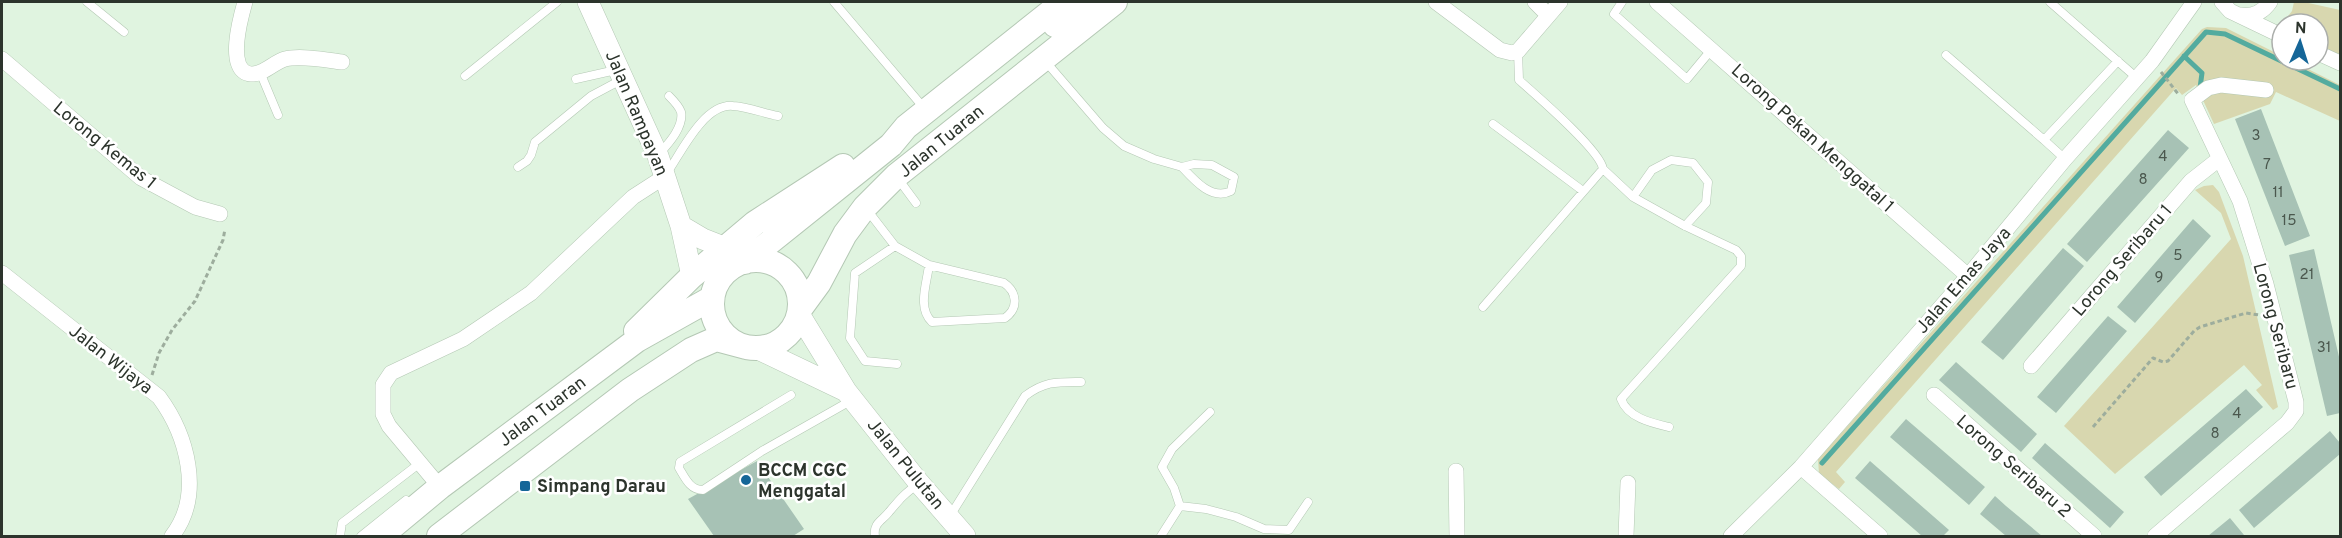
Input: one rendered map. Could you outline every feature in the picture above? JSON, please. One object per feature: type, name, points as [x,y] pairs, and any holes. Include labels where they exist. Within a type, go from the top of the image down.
[{"type":"main road","name":"Jalan Tuaran","points":[[735,255],[891,145],[906,127],[1063,2]]},
{"type":"main road","points":[[927,111],[948,111],[1084,2]]},
{"type":"main road","name":"Jalan Tuaran","points":[[799,312],[819,283],[845,234],[865,207],[896,176],[1115,2]]},
{"type":"main road","points":[[614,358],[632,334],[693,276],[735,255],[766,261],[785,271],[797,289],[799,312],[796,323],[784,338],[766,347],[751,348],[731,340],[719,329],[713,314],[712,298],[715,287],[735,255]]},
{"type":"main road","name":"Jalan Tuaran","points":[[381,537],[432,483],[637,340],[712,298]]},
{"type":"main road","name":"Jalan Tuaran","points":[[439,537],[630,390],[691,350],[716,339],[751,348]]},
{"type":"street","points":[[245,2],[238,34],[237,53],[238,63],[244,71],[252,74],[260,72],[287,58],[342,62]]},
{"type":"street","name":"Jalan Rampayan","points":[[588,2],[658,156],[681,226],[693,276]]},
{"type":"street","points":[[1436,2],[1500,50],[1512,53],[1518,51],[1560,2]]},
{"type":"street","points":[[1534,2],[1548,15]]},
{"type":"street","name":"Lorong Pekan Menggatal 1","points":[[1657,2],[1968,276]]},
{"type":"street","points":[[2237,14],[2253,15],[2270,2]]},
{"type":"street","points":[[2190,8],[2223,4],[2237,14],[2270,30]]},
{"type":"street","name":"Jalan Emas Jaya","points":[[1731,537],[1800,467],[1968,276],[2065,159],[2158,54],[2190,8]]},
{"type":"street","name":"Lorong Kemas 1","points":[[2,59],[141,178],[195,207],[220,214]]},
{"type":"street","points":[[2188,100],[2208,88],[2221,86],[2266,90]]},
{"type":"street","name":"Lorong Seribaru","points":[[2155,537],[2287,423],[2296,411],[2296,402],[2275,318],[2240,201],[2188,100]]},
{"type":"street","name":"Lorong Seribaru 1","points":[[2031,366],[2191,181],[2219,159]]},
{"type":"street","points":[[432,483],[420,463],[389,426],[383,414],[383,385],[391,373],[463,339],[531,293],[633,197],[664,177]]},
{"type":"street","points":[[681,226],[735,255]]},
{"type":"street","name":"Jalan Wijaya","points":[[2,273],[159,397],[170,413],[186,451],[189,481],[186,507],[172,537]]},
{"type":"street","name":"Jalan Pulutan","points":[[799,312],[850,395],[965,537]]},
{"type":"street","name":"Jalan Pulutan","points":[[751,348],[850,395]]},
{"type":"street","name":"Lorong Seribaru 2","points":[[1934,395],[2094,537]]},
{"type":"street","points":[[1800,467],[1876,535]]},
{"type":"street","points":[[1456,471],[1457,537]]},
{"type":"street","points":[[1626,537],[1628,483]]},
{"type":"lane","points":[[87,2],[124,32]]},
{"type":"lane","points":[[465,76],[556,2]]},
{"type":"lane","points":[[834,2],[927,111]]},
{"type":"lane","points":[[1622,2],[1614,14],[1687,79],[1712,49]]},
{"type":"lane","points":[[2050,2],[2137,78]]},
{"type":"lane","points":[[1518,51],[1519,80],[1588,145],[1601,159],[1603,169],[1633,197],[1685,226],[1736,250],[1741,256],[1742,266],[1621,399],[1623,406],[1646,422],[1670,427]]},
{"type":"lane","points":[[1946,55],[2065,159]]},
{"type":"lane","points":[[1043,59],[1103,128],[1124,146],[1154,159],[1182,167],[1194,164],[1212,165],[1234,177],[1231,190],[1225,194],[1206,189],[1182,167]]},
{"type":"lane","points":[[2044,140],[2118,61]]},
{"type":"lane","points":[[260,72],[278,115]]},
{"type":"lane","points":[[576,79],[620,74]]},
{"type":"lane","points":[[518,167],[527,161],[535,142],[620,74]]},
{"type":"lane","points":[[658,156],[674,135],[681,121],[681,110],[669,96]]},
{"type":"lane","points":[[664,177],[706,116],[717,109],[730,105],[778,116]]},
{"type":"lane","points":[[1493,124],[1583,190]]},
{"type":"lane","points":[[1633,197],[1652,170],[1671,160],[1693,163],[1708,182],[1706,203],[1685,226]]},
{"type":"lane","points":[[1483,307],[1603,169]]},
{"type":"lane","points":[[896,176],[916,203]]},
{"type":"lane","points":[[865,207],[895,246],[929,265],[1004,284],[1015,293],[1013,311],[1005,318],[932,322],[925,315],[923,305],[929,265]]},
{"type":"lane","points":[[895,246],[855,273],[850,338],[865,361],[897,364]]},
{"type":"lane","points":[[949,517],[1025,396],[1039,386],[1051,382],[1081,382]]},
{"type":"lane","points":[[791,395],[680,462],[679,468],[691,487],[703,490],[850,395]]},
{"type":"lane","points":[[1161,537],[1180,506],[1174,488],[1162,467],[1172,449],[1210,412]]},
{"type":"lane","points":[[340,537],[342,523],[420,463]]},
{"type":"lane","points":[[875,537],[874,531],[878,522],[888,514],[900,497],[919,483]]},
{"type":"lane","points":[[361,537],[415,492]]},
{"type":"lane","points":[[1180,506],[1206,509],[1236,517],[1264,529],[1289,530],[1308,502]]},
{"type":"path","points":[[2162,74],[2188,100]]},
{"type":"path","points":[[147,388],[159,353],[172,330],[195,300],[223,240],[226,225],[220,214]]},
{"type":"path","points":[[2093,427],[2153,358],[2168,361],[2200,327],[2246,313],[2275,318]]},
{"type":"green space","points":[[2294,2],[2340,10],[2340,66],[2330,61],[2330,12],[2292,11]]},
{"type":"green space","points":[[2226,28],[2270,50],[2270,72],[2314,72],[2340,85],[2340,121],[2276,92],[2270,104],[2214,124],[2196,85],[2182,95],[2176,88],[1836,472],[1845,482],[1839,489],[1819,474],[1818,459],[2202,29]]},
{"type":"green space","points":[[2213,185],[2219,192],[2243,256],[2278,407],[2273,410],[2256,390],[2262,385],[2244,365],[2115,474],[2064,426],[2231,239],[2221,213],[2195,190]]},
{"type":"building","points":[[2261,109],[2310,236],[2285,246],[2235,119]]},
{"type":"building","points":[[2168,130],[2189,148],[2087,262],[2067,244]]},
{"type":"building","points":[[2193,219],[2211,236],[2135,323],[2117,307]]},
{"type":"building","points":[[2063,248],[2084,266],[2003,360],[1981,342]]},
{"type":"building","points":[[2314,249],[2340,361],[2340,413],[2327,416],[2289,255]]},
{"type":"building","points":[[2108,316],[2127,331],[2056,413],[2037,397]]},
{"type":"building","points":[[1956,362],[2037,434],[2021,452],[1939,380]]},
{"type":"building","points":[[2246,389],[2263,407],[2161,496],[2144,477]]},
{"type":"building","points":[[1906,419],[1985,487],[1969,505],[1890,437]]},
{"type":"building","points":[[2330,431],[2340,443],[2340,454],[2254,528],[2239,510]]},
{"type":"building","points":[[2045,443],[2124,512],[2110,528],[2032,458]]},
{"type":"building","name":"BCCM CGC Menggatal","points":[[757,461],[804,529],[793,536],[714,536],[688,499]]},
{"type":"building","points":[[1870,461],[1949,530],[1943,536],[1922,536],[1855,478]]},
{"type":"building","points":[[1995,496],[2042,536],[2006,536],[1980,514]]},
{"type":"building","points":[[2230,518],[2244,535],[2208,536]]},
{"type":"waterway","points":[[1822,463],[2206,32],[2225,34],[2340,89]]},
{"type":"waterway","points":[[2184,56],[2202,73],[2200,88]]},
{"type":"place","name":"BCCM CGC Menggatal","points":[[746,480]]},
{"type":"place","name":"Simpang Darau","points":[[525,486]]}]
